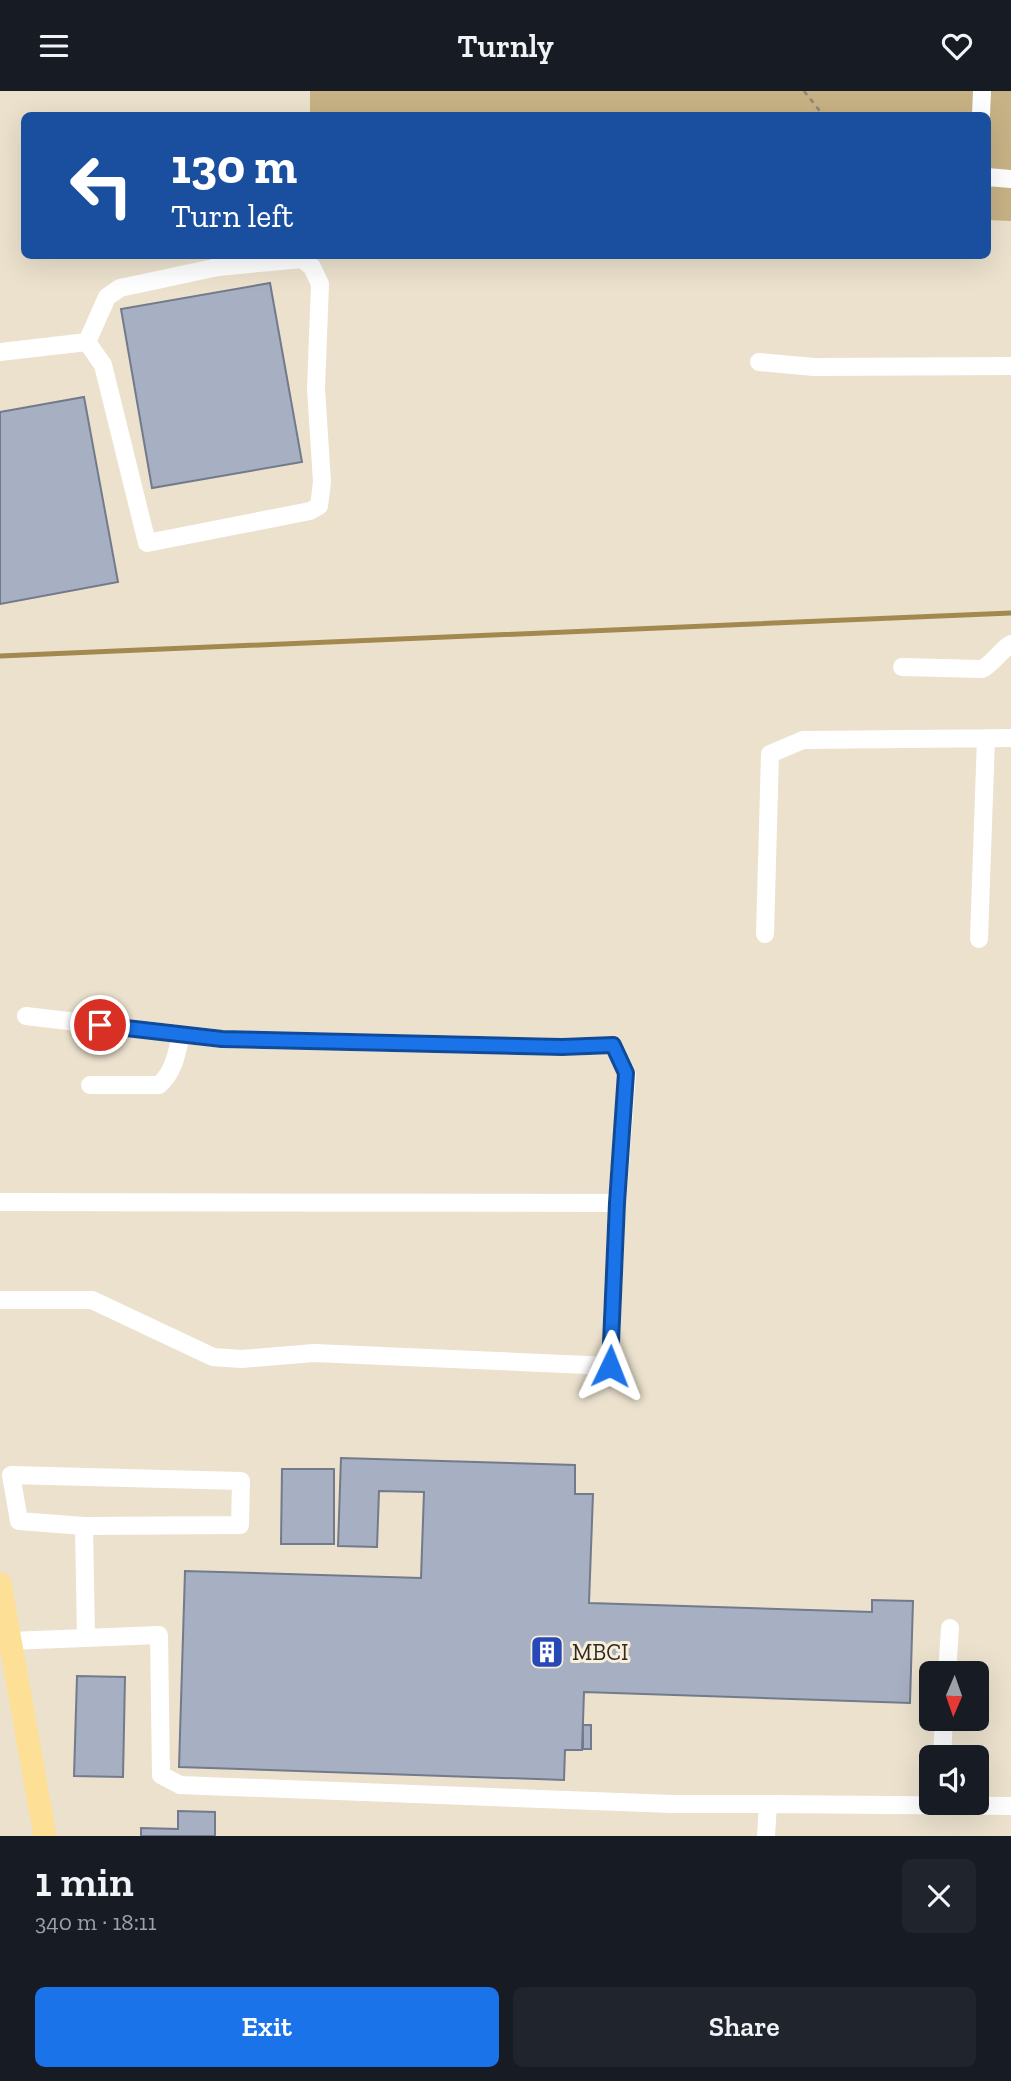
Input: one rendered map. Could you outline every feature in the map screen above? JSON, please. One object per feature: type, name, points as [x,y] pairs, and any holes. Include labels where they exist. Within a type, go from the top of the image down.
[{"type":"main road","points":[[0,1584],[45,1836]]},
{"type":"lane","points":[[981,112],[982,91]]},
{"type":"lane","points":[[991,177],[1011,179]]},
{"type":"lane","points":[[302,259],[312,267],[320,284],[316,388],[322,482],[319,506],[310,511],[147,543],[103,365],[87,342],[107,297],[120,288],[218,267],[302,259]]},
{"type":"lane","points":[[0,352],[87,342]]},
{"type":"lane","points":[[759,362],[814,367],[1011,366]]},
{"type":"lane","points":[[902,667],[982,669],[990,665],[1003,649],[1011,644]]},
{"type":"lane","points":[[979,939],[986,738]]},
{"type":"lane","points":[[765,934],[770,754],[803,740],[1011,738]]},
{"type":"lane","points":[[0,1300],[92,1300],[213,1356],[241,1359],[314,1353],[610,1366],[626,1073],[613,1045],[562,1047],[222,1039],[26,1017]]},
{"type":"lane","points":[[90,1086],[159,1085],[167,1077],[177,1055],[181,1034]]},
{"type":"lane","points":[[0,1202],[617,1203]]},
{"type":"lane","points":[[10,1475],[241,1481],[240,1525],[84,1525],[19,1521],[10,1475]]},
{"type":"lane","points":[[84,1525],[86,1637]]},
{"type":"lane","points":[[948,1661],[950,1628]]},
{"type":"lane","points":[[10,1641],[159,1636],[161,1775],[180,1786],[672,1804],[919,1804]]},
{"type":"lane","points":[[766,1836],[768,1804]]},
{"type":"lane","points":[[989,1805],[1011,1806]]},
{"type":"path","points":[[804,91],[821,112]]},
{"type":"shaded area","points":[[310,91],[1011,91],[1011,221],[991,220],[991,112],[310,112]]},
{"type":"building","points":[[270,283],[302,462],[152,488],[121,309]]},
{"type":"building","points":[[84,397],[118,582],[0,604],[0,412]]},
{"type":"building","name":"MBCI","points":[[341,1458],[575,1465],[575,1494],[593,1494],[589,1603],[872,1612],[872,1600],[913,1601],[910,1703],[584,1692],[582,1750],[565,1750],[564,1780],[179,1767],[185,1571],[421,1578],[424,1492],[379,1491],[377,1547],[338,1546]]},
{"type":"building","points":[[282,1469],[334,1469],[334,1544],[281,1544]]},
{"type":"building","points":[[77,1676],[125,1677],[123,1777],[74,1776]]},
{"type":"building","points":[[583,1725],[591,1725],[591,1749],[583,1749]]},
{"type":"building","points":[[178,1811],[215,1812],[215,1836],[141,1836],[141,1828],[178,1829]]},
{"type":"waterway","points":[[0,656],[1011,613]]},
{"type":"place","name":"MBCI","points":[[547,1652]]},
{"type":"route","points":[[100,1025],[222,1039],[562,1047],[613,1045],[626,1073],[610,1366]]}]
